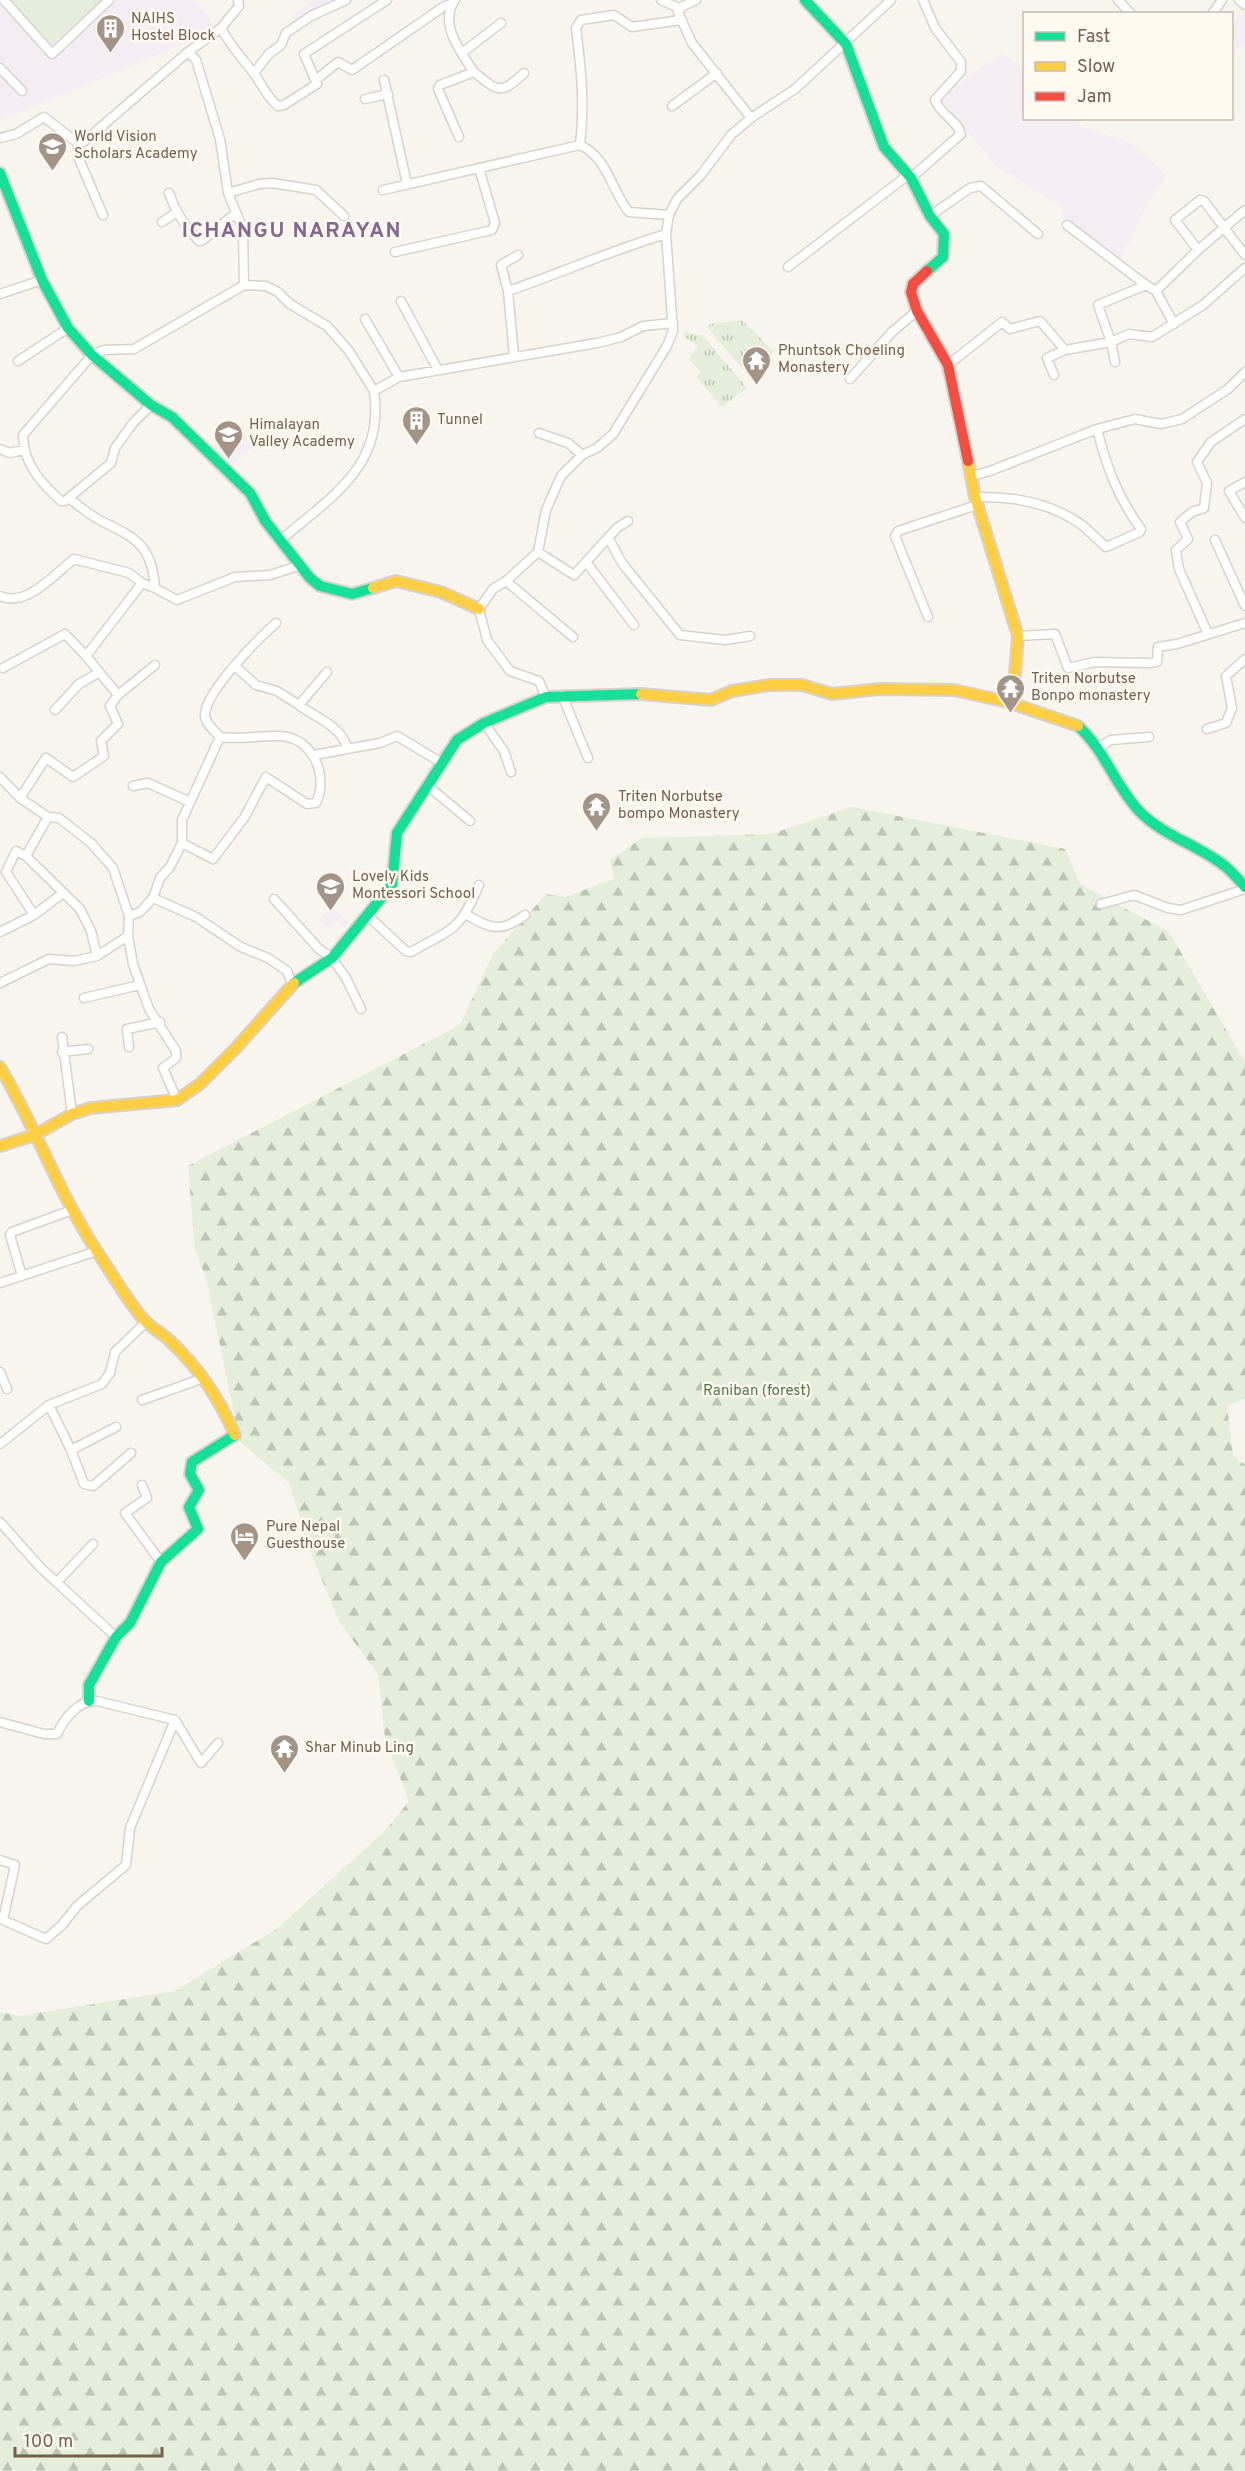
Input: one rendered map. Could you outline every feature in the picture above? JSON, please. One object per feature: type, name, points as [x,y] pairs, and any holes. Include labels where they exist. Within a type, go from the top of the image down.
[{"type":"street","points":[[4,0],[52,54],[109,0]]},
{"type":"street","points":[[103,215],[79,159],[80,145],[188,52],[221,28],[239,6],[238,0]]},
{"type":"street","points":[[254,72],[268,54],[281,45],[286,33],[311,16],[346,0]]},
{"type":"street","points":[[221,28],[231,46],[254,72],[263,91],[278,106],[284,105],[317,84],[317,79],[304,54],[387,0]]},
{"type":"street","points":[[436,0],[443,7]]},
{"type":"street","points":[[661,0],[680,8],[696,0]]},
{"type":"street","points":[[805,0],[846,44],[884,147],[910,177],[930,216],[944,234],[944,249],[937,264],[910,288],[917,311],[948,365],[976,501],[1018,636],[1014,686],[1008,702]]},
{"type":"street","points":[[546,697],[539,681],[510,671],[487,640],[479,609],[493,589],[506,581],[538,552],[546,510],[561,476],[582,455],[597,448],[614,434],[667,346],[673,323],[666,234],[669,214],[677,199],[701,175],[731,135],[751,118],[795,89],[891,0]]},
{"type":"street","points":[[788,267],[910,177],[961,134],[952,120],[938,109],[935,100],[961,71],[960,63],[935,28],[923,0]]},
{"type":"street","points":[[1118,0],[1129,12]]},
{"type":"street","points":[[1239,0],[1245,5]]},
{"type":"street","points":[[317,79],[338,62],[352,70],[443,7],[454,2],[451,33],[453,41],[474,72],[499,89],[505,89],[524,73]]},
{"type":"street","points":[[680,8],[681,20],[692,43],[751,118]]},
{"type":"street","points":[[580,145],[584,106],[583,78],[576,28],[581,20],[614,15],[632,27],[681,20]]},
{"type":"street","points":[[462,53],[501,23]]},
{"type":"street","points":[[188,52],[196,60],[209,101],[220,139],[228,193],[243,229],[244,285]]},
{"type":"street","points":[[0,68],[22,91]]},
{"type":"street","points":[[459,137],[438,87],[474,72]]},
{"type":"street","points":[[672,106],[717,73]]},
{"type":"street","points":[[384,80],[407,184]]},
{"type":"street","points":[[365,99],[388,94]]},
{"type":"street","points":[[0,138],[16,134],[44,117],[80,145]]},
{"type":"street","points":[[383,190],[580,145],[599,158],[607,168],[619,200],[629,212],[669,214]]},
{"type":"street","points":[[394,252],[492,230],[495,223],[479,168]]},
{"type":"street","points":[[0,173],[42,280],[68,328],[92,355],[151,405],[172,417],[250,493],[266,522],[282,539],[298,566],[320,586],[352,594],[396,581],[441,592],[479,609]]},
{"type":"street","points":[[228,193],[266,184],[316,190],[344,216]]},
{"type":"street","points":[[930,216],[970,188],[981,186],[1038,234]]},
{"type":"street","points":[[169,193],[188,231],[200,241],[236,213]]},
{"type":"street","points":[[1198,250],[1173,222],[1200,200],[1204,201],[1245,255]]},
{"type":"street","points":[[1156,291],[1198,250],[1245,210]]},
{"type":"street","points":[[162,222],[177,212]]},
{"type":"street","points":[[1067,225],[1156,291],[1174,324]]},
{"type":"street","points":[[508,291],[569,271],[616,249],[666,234]]},
{"type":"street","points":[[514,357],[508,291],[501,264],[518,255]]},
{"type":"street","points":[[1054,375],[1047,358],[1065,350],[1111,342],[1129,334],[1152,337],[1203,305],[1245,268]]},
{"type":"street","points":[[0,294],[42,280]]},
{"type":"street","points":[[151,405],[133,423],[115,448],[111,463],[70,499],[61,501],[34,474],[23,450],[23,435],[92,355],[104,350],[134,349],[244,285],[266,286],[327,326],[349,351],[374,391],[377,412],[371,443],[352,480],[282,539]]},
{"type":"street","points":[[1115,362],[1111,342],[1098,305],[1146,285]]},
{"type":"street","points":[[401,301],[438,370]]},
{"type":"street","points":[[850,379],[892,332],[917,311]]},
{"type":"street","points":[[365,319],[399,377]]},
{"type":"street","points":[[948,365],[1002,322],[1010,329],[1040,321],[1065,350]]},
{"type":"street","points":[[374,391],[399,377],[597,343],[621,337],[643,326],[673,323]]},
{"type":"street","points":[[18,361],[68,328]]},
{"type":"street","points":[[972,476],[1097,429],[1135,419],[1161,424],[1182,419],[1244,376]]},
{"type":"street","points":[[1208,634],[1179,569],[1176,550],[1188,539],[1180,522],[1192,512],[1204,508],[1207,483],[1197,462],[1211,442],[1245,419]]},
{"type":"street","points":[[928,617],[895,536],[898,531],[976,501],[1004,496],[1051,507],[1081,525],[1106,547],[1140,532],[1141,529],[1127,510],[1107,472],[1097,429]]},
{"type":"street","points":[[539,433],[568,443],[582,455]]},
{"type":"street","points":[[0,449],[10,453],[23,450]]},
{"type":"street","points":[[1245,482],[1229,491],[1245,518]]},
{"type":"street","points":[[70,499],[138,541],[154,568],[155,588]]},
{"type":"street","points":[[538,552],[574,574],[608,537],[628,521]]},
{"type":"street","points":[[608,537],[622,564],[680,635],[725,640],[750,636]]},
{"type":"street","points":[[1215,540],[1245,606]]},
{"type":"street","points":[[0,597],[7,600],[26,597],[74,559],[129,573],[142,583],[177,600],[235,577],[270,575],[298,566]]},
{"type":"street","points":[[586,562],[634,625]]},
{"type":"street","points":[[506,581],[573,637]]},
{"type":"street","points":[[86,656],[142,583]]},
{"type":"street","points":[[1018,636],[1055,634],[1068,668],[1095,662],[1156,662],[1158,647],[1177,644],[1245,622]]},
{"type":"street","points":[[182,843],[213,859],[244,818],[266,777],[307,804],[316,803],[321,793],[321,776],[314,755],[283,736],[242,740],[220,737],[206,721],[205,714],[209,704],[235,666],[276,623]]},
{"type":"street","points":[[3,668],[64,634],[86,656],[118,695]]},
{"type":"street","points":[[1207,729],[1226,723],[1232,708],[1226,676],[1245,659]]},
{"type":"street","points":[[20,798],[46,758],[73,777],[104,756],[101,741],[118,724],[110,707],[118,695],[155,665]]},
{"type":"street","points":[[235,666],[256,686],[277,691],[338,732],[344,738],[347,747]]},
{"type":"street","points":[[299,705],[327,672]]},
{"type":"street","points":[[55,710],[79,684],[98,673]]},
{"type":"street","points":[[0,1146],[35,1135],[72,1114],[91,1108],[177,1100],[200,1084],[292,984],[332,958],[392,885],[397,833],[458,740],[484,723],[546,697],[651,694],[711,700],[741,689],[769,685],[802,685],[832,694],[880,688],[954,690],[1008,702],[1070,721],[1090,734],[1114,776],[1139,811],[1163,832],[1225,866],[1245,888],[1181,910],[1168,908],[1134,895],[1101,904]]},
{"type":"street","points":[[562,695],[588,758]]},
{"type":"street","points":[[484,723],[504,751],[511,772]]},
{"type":"street","points":[[314,755],[347,747],[374,745],[397,736],[442,763]]},
{"type":"street","points":[[129,916],[140,912],[153,898],[160,878],[170,867],[182,843],[182,820],[204,766],[220,737]]},
{"type":"street","points":[[1099,747],[1111,740],[1149,737]]},
{"type":"street","points":[[0,777],[20,798],[48,817],[59,818],[91,843],[113,868],[129,916],[128,936],[133,964],[140,985],[149,1008],[160,1022],[176,1051],[176,1058],[164,1068],[177,1100]]},
{"type":"street","points":[[134,786],[148,783],[190,802]]},
{"type":"street","points":[[428,786],[470,821]]},
{"type":"street","points":[[26,856],[48,817]]},
{"type":"street","points":[[34,915],[6,872],[16,851],[26,856],[80,909],[91,931],[97,956]]},
{"type":"street","points":[[368,916],[406,951],[411,952],[449,933],[467,915],[479,885]]},
{"type":"street","points":[[0,932],[34,915],[63,893]]},
{"type":"street","points":[[153,898],[196,917],[241,947],[268,958],[286,972],[292,984]]},
{"type":"street","points":[[274,899],[319,950],[332,958],[346,978],[361,1009]]},
{"type":"street","points":[[467,915],[484,925],[500,928],[510,926],[525,915]]},
{"type":"street","points":[[0,983],[49,959],[74,961],[97,956],[128,936]]},
{"type":"street","points":[[84,998],[140,985]]},
{"type":"street","points":[[129,1047],[127,1029],[160,1022]]},
{"type":"street","points":[[62,1037],[62,1053],[72,1114]]},
{"type":"street","points":[[62,1053],[88,1049]]},
{"type":"street","points":[[0,1067],[24,1108],[72,1210],[97,1251],[146,1322],[158,1328],[189,1359],[231,1422],[235,1435],[192,1462],[190,1474],[199,1490],[189,1507],[198,1528],[161,1562],[130,1623],[116,1637],[89,1685],[89,1701]]},
{"type":"street","points":[[22,1276],[10,1235],[12,1232],[72,1210]]},
{"type":"street","points":[[0,1283],[97,1251]]},
{"type":"street","points":[[0,1444],[50,1405],[102,1384],[110,1373],[115,1352],[146,1322]]},
{"type":"street","points":[[0,1372],[7,1389]]},
{"type":"street","points":[[142,1400],[201,1379]]},
{"type":"street","points":[[50,1405],[84,1484],[93,1486],[131,1453]]},
{"type":"street","points":[[71,1450],[116,1427]]},
{"type":"street","points":[[142,1485],[147,1498],[125,1513],[161,1562]]},
{"type":"street","points":[[0,1522],[23,1550],[116,1637]]},
{"type":"street","points":[[57,1582],[93,1544]]},
{"type":"street","points":[[0,1722],[44,1734],[57,1734],[65,1718],[89,1701],[176,1720],[201,1763],[218,1743]]},
{"type":"street","points":[[0,1860],[15,1864],[3,1920],[46,1939],[62,1925],[76,1906],[126,1865],[130,1828],[176,1720]]},
{"type":"shaded area","points":[[0,0],[196,0],[218,30],[0,121]]},
{"type":"shaded area","points":[[306,0],[339,0],[299,22],[292,15],[308,4]]},
{"type":"shaded area","points":[[1242,12],[1245,14],[1245,46],[1241,44],[1233,54],[1233,22]]},
{"type":"shaded area","points":[[1002,53],[1023,67],[1023,120],[1075,120],[1084,128],[1131,142],[1167,176],[1148,202],[1120,261],[1067,225],[1061,207],[995,165],[940,97]]},
{"type":"shaded area","name":"Himalayan Valley Academy","points":[[233,430],[242,431],[252,448],[227,470],[210,450]]},
{"type":"shaded area","name":"Lovely Kids Montessori School","points":[[331,907],[349,922],[344,928],[337,921],[328,930],[319,918]]},
{"type":"green space","points":[[11,0],[102,0],[52,45]]},
{"type":"green space","points":[[742,320],[774,352],[753,381],[707,327],[710,324]]},
{"type":"green space","points":[[684,331],[703,336],[747,388],[722,407],[696,377],[701,372],[689,359],[698,345],[683,336]]},
{"type":"green space","name":"Raniban (forest)","points":[[852,807],[1065,849],[1080,884],[1169,932],[1245,1062],[1245,1398],[1227,1406],[1233,1455],[1245,1465],[1245,2471],[0,2471],[0,2012],[19,2016],[175,1991],[278,1928],[385,1831],[409,1801],[385,1738],[378,1674],[340,1623],[313,1558],[289,1483],[240,1442],[206,1278],[195,1249],[188,1166],[460,1025],[493,954],[546,894],[565,897],[614,879],[610,860],[642,838],[771,834]]},
{"type":"traffic: fast","points":[[805,0],[846,44],[884,147],[911,178],[930,216],[944,234],[943,257],[927,271]]},
{"type":"traffic: fast","points":[[0,173],[42,280],[68,328],[92,355],[151,405],[172,417],[250,493],[266,522],[310,578],[320,586],[352,594],[373,588]]},
{"type":"traffic: fast","points":[[294,983],[332,958],[392,885],[397,833],[457,740],[484,723],[546,697],[641,694]]},
{"type":"traffic: fast","points":[[1078,726],[1096,746],[1131,802],[1140,812],[1171,835],[1216,859],[1229,869],[1245,887]]},
{"type":"traffic: fast","points":[[89,1701],[89,1685],[116,1637],[130,1623],[161,1562],[198,1529],[189,1507],[199,1490],[190,1474],[192,1462],[235,1435]]},
{"type":"traffic: slow","points":[[968,461],[975,497],[1018,636],[1014,686],[1008,702]]},
{"type":"traffic: slow","points":[[373,588],[396,581],[441,592],[479,609]]},
{"type":"traffic: slow","points":[[641,694],[711,700],[732,691],[769,685],[802,685],[832,694],[880,689],[954,690],[1008,702],[1078,726]]},
{"type":"traffic: slow","points":[[0,1146],[35,1135],[72,1114],[91,1108],[177,1100],[200,1084],[236,1048],[294,983]]},
{"type":"traffic: slow","points":[[0,1067],[71,1208],[98,1253],[138,1313],[148,1324],[167,1338],[199,1373],[222,1409],[235,1435]]},
{"type":"traffic: jam","points":[[927,271],[913,284],[911,292],[917,311],[948,365],[968,461]]},
{"type":"place","name":"NAIHS Hostel Block","points":[[110,54]]},
{"type":"place","name":"World Vision Scholars Academy","points":[[53,172]]},
{"type":"place","name":"Phuntsok Choeling Monastery","points":[[757,386]]},
{"type":"place","name":"Tunnel","points":[[416,446]]},
{"type":"place","name":"Himalayan Valley Academy","points":[[228,460]]},
{"type":"place","name":"Triten Norbutse Bonpo monastery","points":[[1010,714]]},
{"type":"place","name":"Triten Norbutse bompo Monastery","points":[[597,832]]},
{"type":"place","name":"Lovely Kids Montessori School","points":[[331,912]]},
{"type":"place","name":"Pure Nepal Guesthouse","points":[[245,1562]]},
{"type":"place","name":"Shar Minub Ling","points":[[284,1774]]},
{"type":"district","name":"ICHANGU NARAYAN","points":[[292,231]]}]
